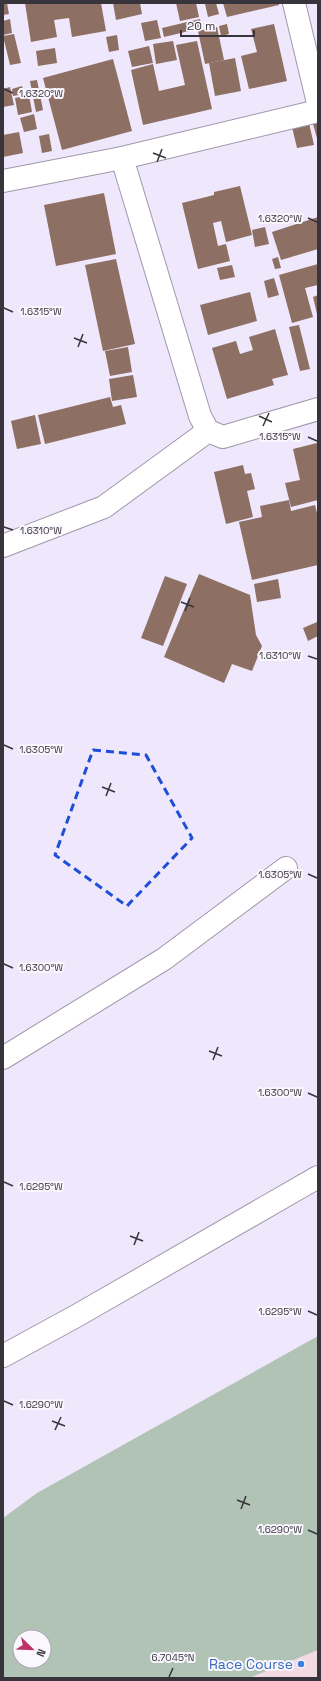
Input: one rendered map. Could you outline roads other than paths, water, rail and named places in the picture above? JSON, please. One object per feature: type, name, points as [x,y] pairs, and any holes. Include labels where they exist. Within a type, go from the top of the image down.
[{"type":"street","points":[[294,3],[318,103]]},
{"type":"street","points":[[3,181],[122,158],[318,111]]},
{"type":"street","points":[[122,158],[200,416],[208,431],[222,437],[318,409]]},
{"type":"street","points":[[3,546],[104,507],[208,431]]},
{"type":"street","points":[[3,1058],[164,959],[286,868]]},
{"type":"street","points":[[3,1356],[78,1315],[318,1177]]},
{"type":"place","name":"Race Course","points":[[301,1664]]}]
